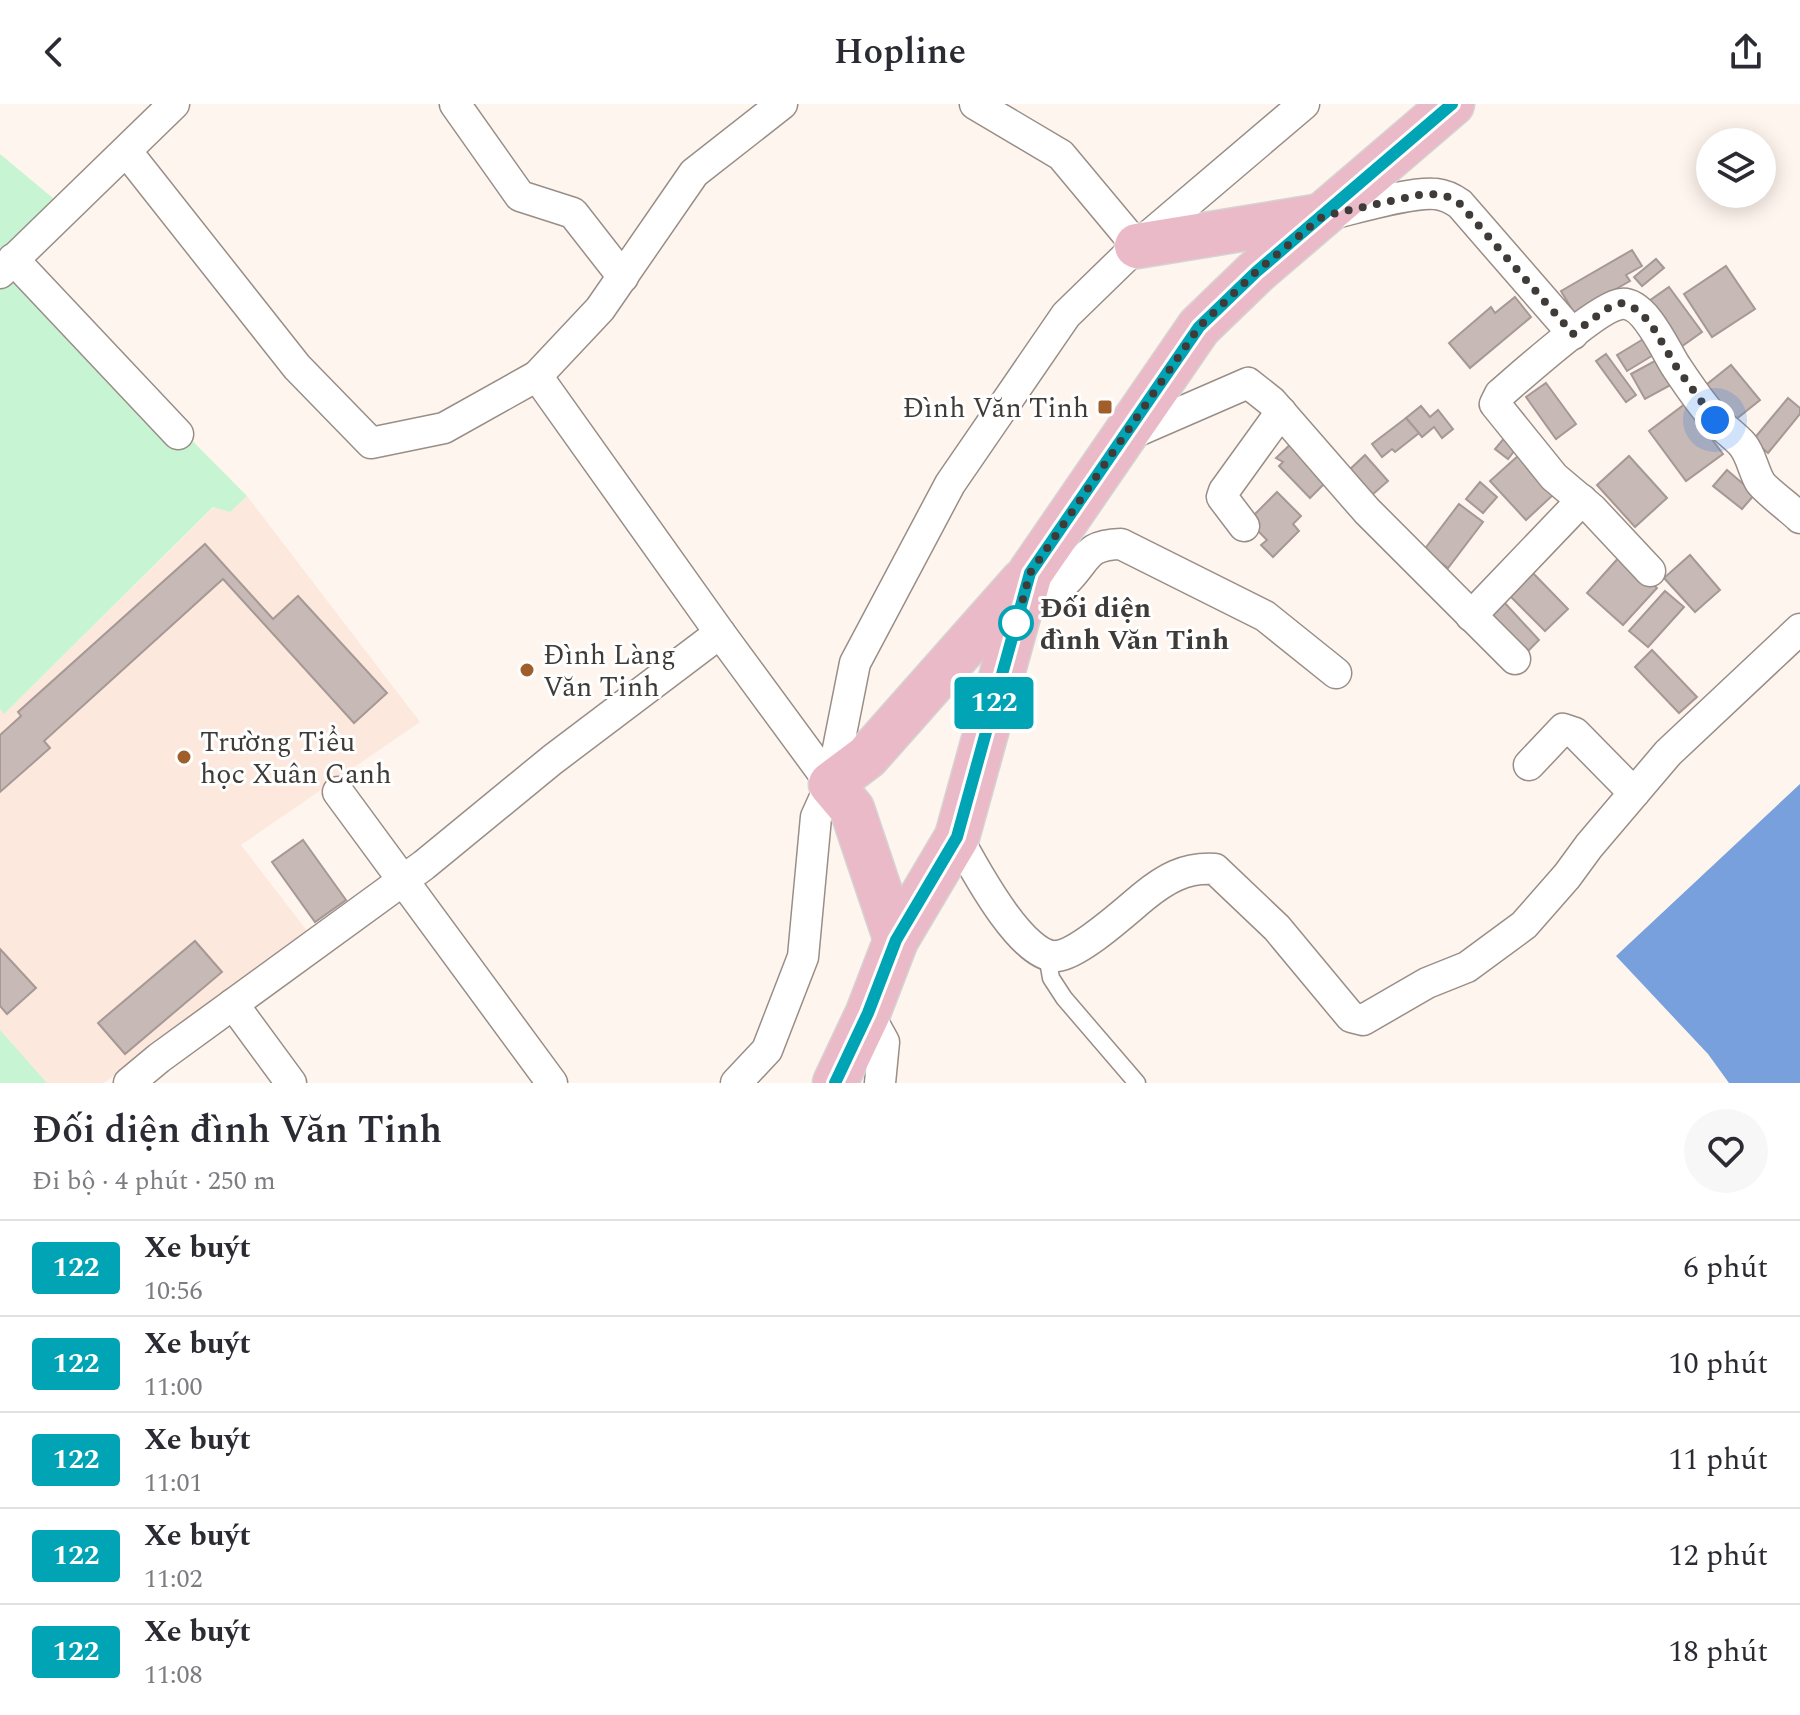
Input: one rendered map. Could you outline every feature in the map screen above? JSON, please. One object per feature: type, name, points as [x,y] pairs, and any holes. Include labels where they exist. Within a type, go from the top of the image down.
[{"type":"main road","points":[[896,940],[852,809],[831,784],[867,757],[1030,573],[1199,327],[1436,111]]},
{"type":"main road","points":[[1137,246],[1323,216]]},
{"type":"main road","points":[[835,1083],[868,1013],[896,940],[957,837],[1030,573]]},
{"type":"street","points":[[174,104],[6,266],[178,434]]},
{"type":"street","points":[[455,104],[520,196],[573,213],[623,277]]},
{"type":"street","points":[[127,152],[297,367],[371,443],[444,428],[537,376],[600,309],[694,173],[782,104]]},
{"type":"street","points":[[975,104],[1061,155],[1137,246]]},
{"type":"street","points":[[736,1083],[767,1050],[803,957],[816,817],[831,784],[855,663],[950,484],[1066,315],[1137,246],[1304,104]]},
{"type":"street","points":[[1323,216],[1418,195],[1449,197],[1460,204],[1573,334]]},
{"type":"street","points":[[1650,571],[1582,500],[1554,477],[1495,404],[1500,394],[1573,334],[1622,303],[1638,310],[1651,324],[1677,368],[1715,420],[1743,445],[1761,484],[1787,503],[1800,518]]},
{"type":"street","points":[[537,376],[831,784]]},
{"type":"street","points":[[1124,437],[1248,383],[1281,412],[1367,511],[1515,659]]},
{"type":"street","points":[[1244,526],[1222,497],[1281,412]]},
{"type":"street","points":[[1471,616],[1582,500]]},
{"type":"street","points":[[1030,573],[1037,591],[1048,595],[1069,578],[1080,561],[1102,545],[1121,544],[1265,616],[1336,673]]},
{"type":"street","points":[[957,837],[992,898],[1021,935],[1047,955],[1058,956],[1093,937],[1155,887],[1182,871],[1215,869],[1277,928],[1351,1017],[1363,1020],[1427,983],[1467,967],[1524,925],[1668,753],[1800,629]]},
{"type":"street","points":[[129,1083],[401,879],[424,865],[552,760],[720,633]]},
{"type":"street","points":[[1529,765],[1563,729],[1575,733],[1634,793]]},
{"type":"street","points":[[338,792],[552,1083]]},
{"type":"street","points":[[233,1004],[291,1083]]},
{"type":"street","points":[[868,1013],[884,1042],[880,1083]]},
{"type":"lane","points":[[1047,955],[1051,978],[1064,998],[1137,1083]]},
{"type":"shaded area","name":"Trường Tiểu học Xuân Canh","points":[[247,496],[420,722],[241,845],[308,932],[104,1083],[47,1083],[0,1030],[0,709],[5,713],[214,507],[230,512]]},
{"type":"green space","points":[[0,154],[66,209],[13,260],[247,496],[230,512],[213,507],[4,714],[0,709]]},
{"type":"green space","points":[[0,1030],[47,1083],[0,1083]]},
{"type":"water","points":[[1800,784],[1800,1083],[1729,1083],[1708,1054],[1616,956]]},
{"type":"building","points":[[1632,250],[1642,266],[1626,275],[1630,281],[1574,313],[1561,291]]},
{"type":"building","points":[[1656,259],[1664,268],[1642,286],[1634,277]]},
{"type":"building","points":[[1726,266],[1755,309],[1712,337],[1684,294]]},
{"type":"building","points":[[1669,287],[1702,332],[1678,349],[1646,303]]},
{"type":"building","points":[[1515,297],[1531,317],[1470,368],[1449,343],[1491,307],[1495,313]]},
{"type":"building","points":[[1645,338],[1655,354],[1627,371],[1617,355]]},
{"type":"building","points":[[1606,354],[1636,395],[1626,402],[1596,361]]},
{"type":"building","points":[[1662,357],[1676,382],[1645,399],[1631,374]]},
{"type":"building","points":[[1731,365],[1760,400],[1730,424],[1701,389]]},
{"type":"building","points":[[1546,383],[1576,424],[1556,439],[1526,397]]},
{"type":"building","points":[[1788,398],[1800,408],[1800,414],[1768,453],[1753,440]]},
{"type":"building","points":[[1685,404],[1723,454],[1686,481],[1649,431]]},
{"type":"building","points":[[1421,406],[1430,417],[1438,410],[1453,429],[1442,438],[1434,427],[1422,437],[1406,418]]},
{"type":"building","points":[[1406,418],[1419,433],[1395,452],[1392,449],[1382,457],[1372,444]]},
{"type":"building","points":[[1506,436],[1518,446],[1508,459],[1495,449]]},
{"type":"building","points":[[1296,439],[1326,472],[1319,479],[1324,484],[1310,498],[1279,466],[1283,462],[1276,458]]},
{"type":"building","points":[[1365,455],[1388,481],[1364,502],[1346,473]]},
{"type":"building","points":[[1519,455],[1554,494],[1526,520],[1490,481]]},
{"type":"building","points":[[1629,456],[1667,498],[1635,527],[1597,485]]},
{"type":"building","points":[[1727,470],[1755,494],[1742,509],[1713,486]]},
{"type":"building","points":[[1480,482],[1497,497],[1483,513],[1466,499]]},
{"type":"building","points":[[1277,492],[1301,516],[1293,524],[1299,531],[1273,557],[1261,545],[1267,540],[1248,521]]},
{"type":"building","points":[[1459,504],[1483,522],[1448,568],[1424,550]]},
{"type":"building","points":[[205,544],[273,619],[298,596],[387,693],[354,723],[223,579],[44,741],[50,748],[0,792],[0,735],[21,716],[18,712]]},
{"type":"building","points":[[1621,555],[1657,588],[1623,625],[1587,593]]},
{"type":"building","points":[[1690,555],[1720,590],[1695,612],[1664,578]]},
{"type":"building","points":[[1530,570],[1568,609],[1545,631],[1507,593]]},
{"type":"building","points":[[1665,591],[1684,607],[1648,647],[1629,631]]},
{"type":"building","points":[[1503,601],[1539,640],[1526,653],[1489,613]]},
{"type":"building","points":[[1652,650],[1697,697],[1679,713],[1635,667]]},
{"type":"building","points":[[303,840],[346,900],[315,922],[272,862]]},
{"type":"building","points":[[195,941],[222,972],[125,1054],[98,1023]]},
{"type":"building","points":[[0,949],[36,988],[7,1014],[0,1006]]},
{"type":"bus line","name":"122","points":[[835,1083],[868,1013],[896,940],[957,837],[1030,573],[1199,327],[1256,272],[1452,104]]},
{"type":"place","name":"Đình Văn Tinh","points":[[1105,407]]},
{"type":"place","name":"Đối diện đình Văn Tinh","points":[[1016,623]]},
{"type":"place","name":"Đình Làng Văn Tinh","points":[[527,670]]},
{"type":"place","name":"Trường Tiểu học Xuân Canh","points":[[184,757]]},
{"type":"route","points":[[1016,623],[1014,632],[1030,573],[1199,327],[1256,272],[1323,216],[1418,195],[1449,197],[1460,204],[1573,334],[1606,309],[1622,303],[1638,310],[1651,324],[1677,368],[1715,420]]}]
